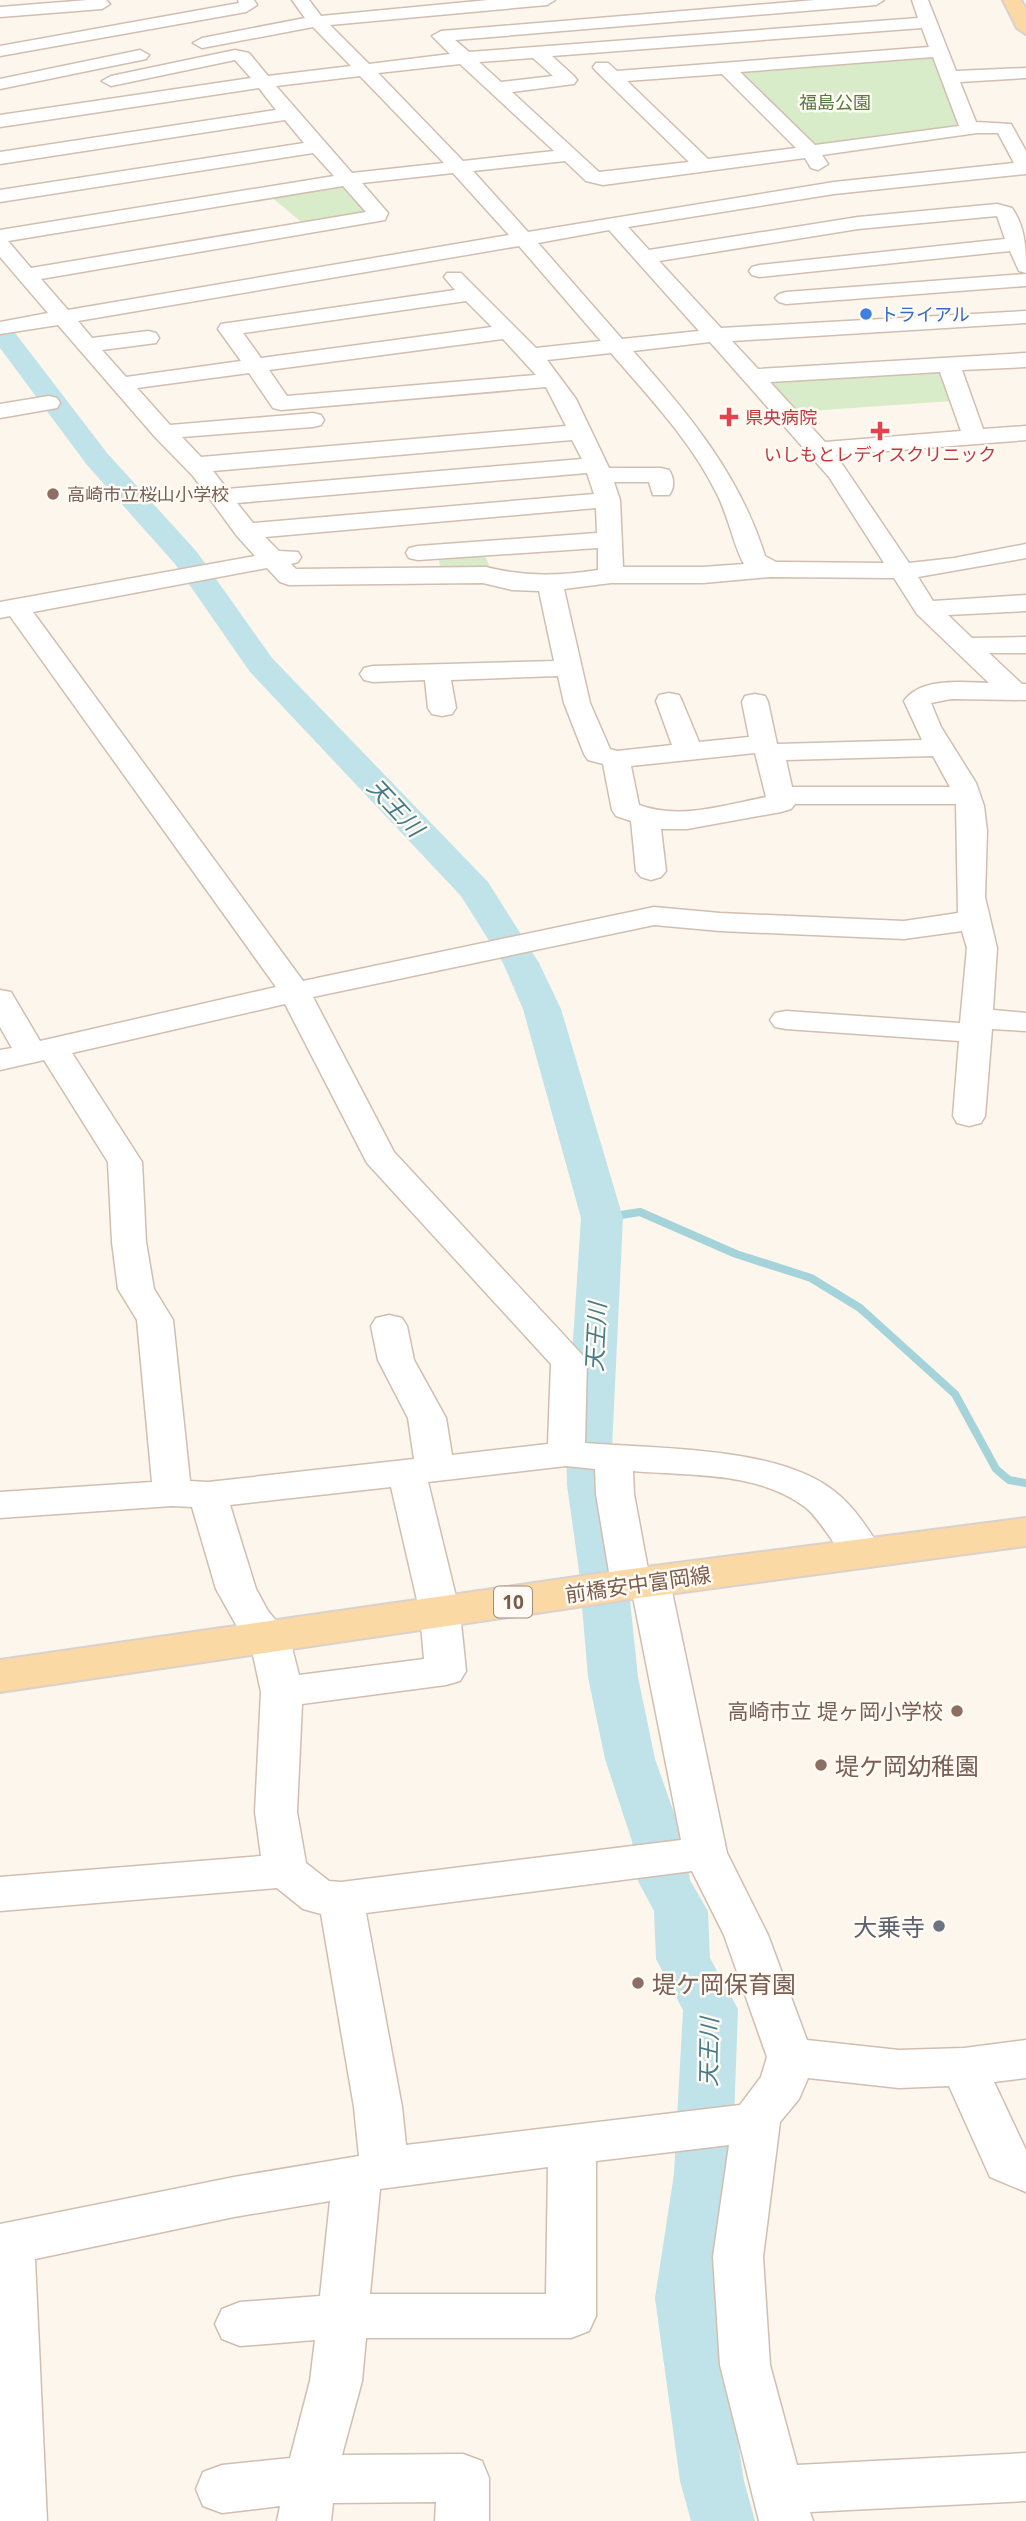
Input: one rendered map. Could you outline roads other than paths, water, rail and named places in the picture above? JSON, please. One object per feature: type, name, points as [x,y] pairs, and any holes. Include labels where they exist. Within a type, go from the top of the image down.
[{"type":"main road","points":[[1012,0],[1026,28]]},
{"type":"main road","name":"前橋安中富岡線","points":[[0,1675],[640,1583],[1026,1532]]},
{"type":"street","points":[[0,51],[246,7],[249,5],[247,0]]},
{"type":"street","points":[[300,0],[316,21],[526,239],[707,453],[732,494],[754,560],[771,569]]},
{"type":"street","points":[[180,47],[316,21],[445,4],[547,0]]},
{"type":"street","points":[[662,0],[680,15],[699,39]]},
{"type":"street","points":[[7,327],[613,223],[834,188],[1026,168],[1004,128],[971,127],[970,130],[593,177],[441,36],[876,0]]},
{"type":"street","points":[[920,0],[971,127]]},
{"type":"street","points":[[0,12],[101,2],[121,29]]},
{"type":"street","points":[[0,121],[262,82],[463,58],[929,22]]},
{"type":"street","points":[[60,40],[132,101]]},
{"type":"street","points":[[581,48],[703,165]]},
{"type":"street","points":[[612,77],[941,51]]},
{"type":"street","points":[[0,84],[154,52]]},
{"type":"street","points":[[495,88],[568,80],[537,52]]},
{"type":"street","points":[[25,275],[378,216],[243,57],[235,55],[111,81]]},
{"type":"street","points":[[726,68],[810,151],[858,223]]},
{"type":"street","points":[[951,76],[1026,73]]},
{"type":"street","points":[[0,158],[289,114]]},
{"type":"street","points":[[0,196],[321,149]]},
{"type":"street","points":[[0,236],[349,180],[569,155]]},
{"type":"street","points":[[646,257],[858,223],[997,210],[1004,212],[1026,267]]},
{"type":"street","points":[[613,223],[718,335],[819,449],[839,474],[926,609],[963,646],[1021,692]]},
{"type":"street","points":[[246,238],[324,301]]},
{"type":"street","points":[[731,243],[816,329]]},
{"type":"street","points":[[0,244],[120,384],[195,465],[246,531],[289,577],[486,575],[498,582],[586,580],[611,575],[703,575],[771,569],[902,571],[954,565],[1026,551]]},
{"type":"street","points":[[759,271],[1017,244]]},
{"type":"street","points":[[431,254],[531,355],[559,389],[598,470],[608,500],[611,575]]},
{"type":"street","points":[[786,298],[1026,280]]},
{"type":"street","points":[[471,294],[324,301],[229,329],[281,403],[559,389]]},
{"type":"street","points":[[531,355],[718,335],[1026,317]]},
{"type":"street","points":[[120,384],[506,332]]},
{"type":"street","points":[[86,345],[148,338]]},
{"type":"street","points":[[755,376],[1026,360]]},
{"type":"street","points":[[949,365],[974,436]]},
{"type":"street","points":[[163,432],[559,389]]},
{"type":"street","points":[[0,411],[48,403]]},
{"type":"street","points":[[195,465],[388,436],[580,432]]},
{"type":"street","points":[[819,449],[1026,433]]},
{"type":"street","points":[[388,436],[437,553]]},
{"type":"street","points":[[220,497],[407,481],[598,470],[661,475],[661,490]]},
{"type":"street","points":[[246,531],[608,500]]},
{"type":"street","points":[[566,1454],[569,1360],[555,1349],[379,1156],[295,992],[8,608],[282,557],[437,553],[610,540]]},
{"type":"street","points":[[550,581],[577,703],[598,754],[616,759],[766,748],[940,748]]},
{"type":"street","points":[[926,609],[1026,603]]},
{"type":"street","points":[[963,646],[1026,645]]},
{"type":"street","points":[[373,674],[570,668]]},
{"type":"street","points":[[437,672],[442,708]]},
{"type":"street","points":[[969,1116],[982,948],[973,923],[970,899],[971,814],[968,796],[926,729],[916,701],[920,697],[970,690],[1021,692]]},
{"type":"street","points":[[669,701],[689,752]]},
{"type":"street","points":[[616,759],[626,810],[645,818],[687,820],[781,803],[755,702]]},
{"type":"street","points":[[780,795],[968,796]]},
{"type":"street","points":[[645,818],[651,871]]},
{"type":"street","points":[[0,1060],[295,992],[654,916],[719,922],[904,930],[960,922],[973,923]]},
{"type":"street","points":[[0,999],[125,1163],[129,1242],[136,1289],[155,1320],[190,1494],[253,1620],[269,1636],[282,1692],[276,1812],[285,1871]]},
{"type":"street","points":[[786,1020],[975,1025],[1026,1023]]},
{"type":"street","points":[[282,1692],[446,1671],[421,1471],[427,1418],[396,1360],[389,1326]]},
{"type":"street","points":[[0,1504],[190,1494],[566,1454],[737,1467],[788,1482],[817,1496],[829,1507],[864,1554]]},
{"type":"street","points":[[614,1458],[615,1494],[640,1583],[705,1853],[746,1935],[790,2057],[782,2086],[761,2109],[756,2122],[738,2257],[745,2365],[782,2506],[1026,2477]]},
{"type":"street","points":[[0,1894],[285,1871],[319,1897],[341,1899],[705,1853]]},
{"type":"street","points":[[307,2500],[336,2381],[343,2316],[371,2172],[378,2107],[341,1899]]},
{"type":"street","points":[[790,2057],[899,2069],[964,2067],[1026,2059]]},
{"type":"street","points":[[964,2067],[1007,2163],[1026,2172]]},
{"type":"street","points":[[20,2521],[5,2244],[371,2172],[756,2122]]},
{"type":"street","points":[[240,2324],[343,2316],[571,2316],[572,2145]]},
{"type":"street","points":[[222,2489],[307,2500],[463,2478],[462,2521]]},
{"type":"waterway","name":"天王川","points":[[0,330],[97,459],[186,558],[261,665],[475,890],[521,963],[542,1009],[602,1218],[589,1448],[590,1485],[603,1571],[613,1677],[630,1759],[658,1841],[664,1881],[681,1911],[683,1959],[711,2009],[703,2174],[685,2298],[712,2481],[723,2521]]},
{"type":"waterway","points":[[602,1218],[640,1212],[736,1254],[811,1278],[860,1308],[955,1394],[996,1469],[1009,1480],[1026,1483]]},
{"type":"place","name":"トライアル","points":[[866,314]]},
{"type":"place","name":"県央病院","points":[[729,417]]},
{"type":"place","name":"いしもとレディスクリニック","points":[[880,431]]},
{"type":"place","name":"高崎市立桜山小学校","points":[[53,494]]},
{"type":"place","name":"高崎市立 堤ヶ岡小学校","points":[[957,1711]]},
{"type":"place","name":"堤ケ岡幼稚園","points":[[821,1765]]},
{"type":"place","name":"大乗寺","points":[[939,1926]]},
{"type":"place","name":"堤ケ岡保育園","points":[[638,1983]]},
{"type":"park label","name":"福島公園","points":[[835,102]]}]
